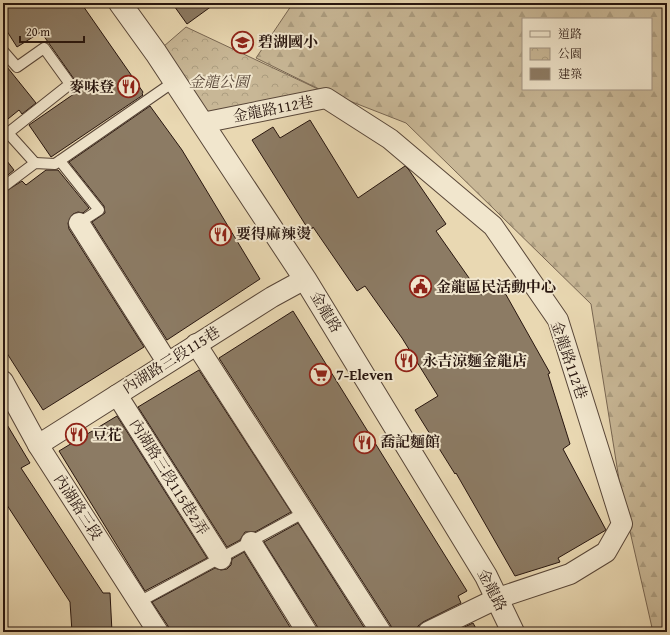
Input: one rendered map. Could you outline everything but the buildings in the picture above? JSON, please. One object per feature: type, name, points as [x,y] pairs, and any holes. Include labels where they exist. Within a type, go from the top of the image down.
[{"type":"street","name":"金龍路","points":[[120,3],[175,81],[306,279],[486,576],[498,598],[513,632]]},
{"type":"street","name":"金龍路112巷","points":[[202,123],[326,98],[390,139],[492,226],[558,320],[622,524],[606,552],[570,574],[498,598],[428,632]]},
{"type":"street","points":[[79,223],[167,362]]},
{"type":"street","name":"內湖路三段115巷","points":[[38,445],[272,296],[306,279]]},
{"type":"street","points":[[196,344],[381,632]]},
{"type":"street","name":"內湖路三段","points":[[3,381],[38,445],[139,602],[153,629]]},
{"type":"street","name":"內湖路三段115巷2弄","points":[[117,394],[220,559]]},
{"type":"street","points":[[250,542],[307,632]]},
{"type":"lane","points":[[3,51],[17,67],[44,48],[70,84],[8,133],[35,162],[55,164],[175,81]]},
{"type":"lane","points":[[60,161],[100,210],[79,223]]},
{"type":"lane","points":[[3,187],[35,162]]},
{"type":"lane","points":[[139,602],[305,512]]},
{"type":"green space","points":[[293,3],[667,3],[667,632],[653,632],[621,492],[591,304],[406,123],[319,89],[256,58]]},
{"type":"green space","name":"金龍公園","points":[[186,27],[318,89],[202,123],[156,53]]},
{"type":"place","name":"碧湖國小","points":[[243,42]]},
{"type":"place","name":"麥味登","points":[[129,87]]},
{"type":"place","name":"要得麻辣燙","points":[[221,234]]},
{"type":"place","name":"金龍區民活動中心","points":[[421,287]]},
{"type":"place","name":"永吉涼麵金龍店","points":[[406,361]]},
{"type":"place","name":"7-Eleven","points":[[321,375]]},
{"type":"place","name":"豆花","points":[[76,435]]},
{"type":"place","name":"喬記麵館","points":[[365,442]]}]
